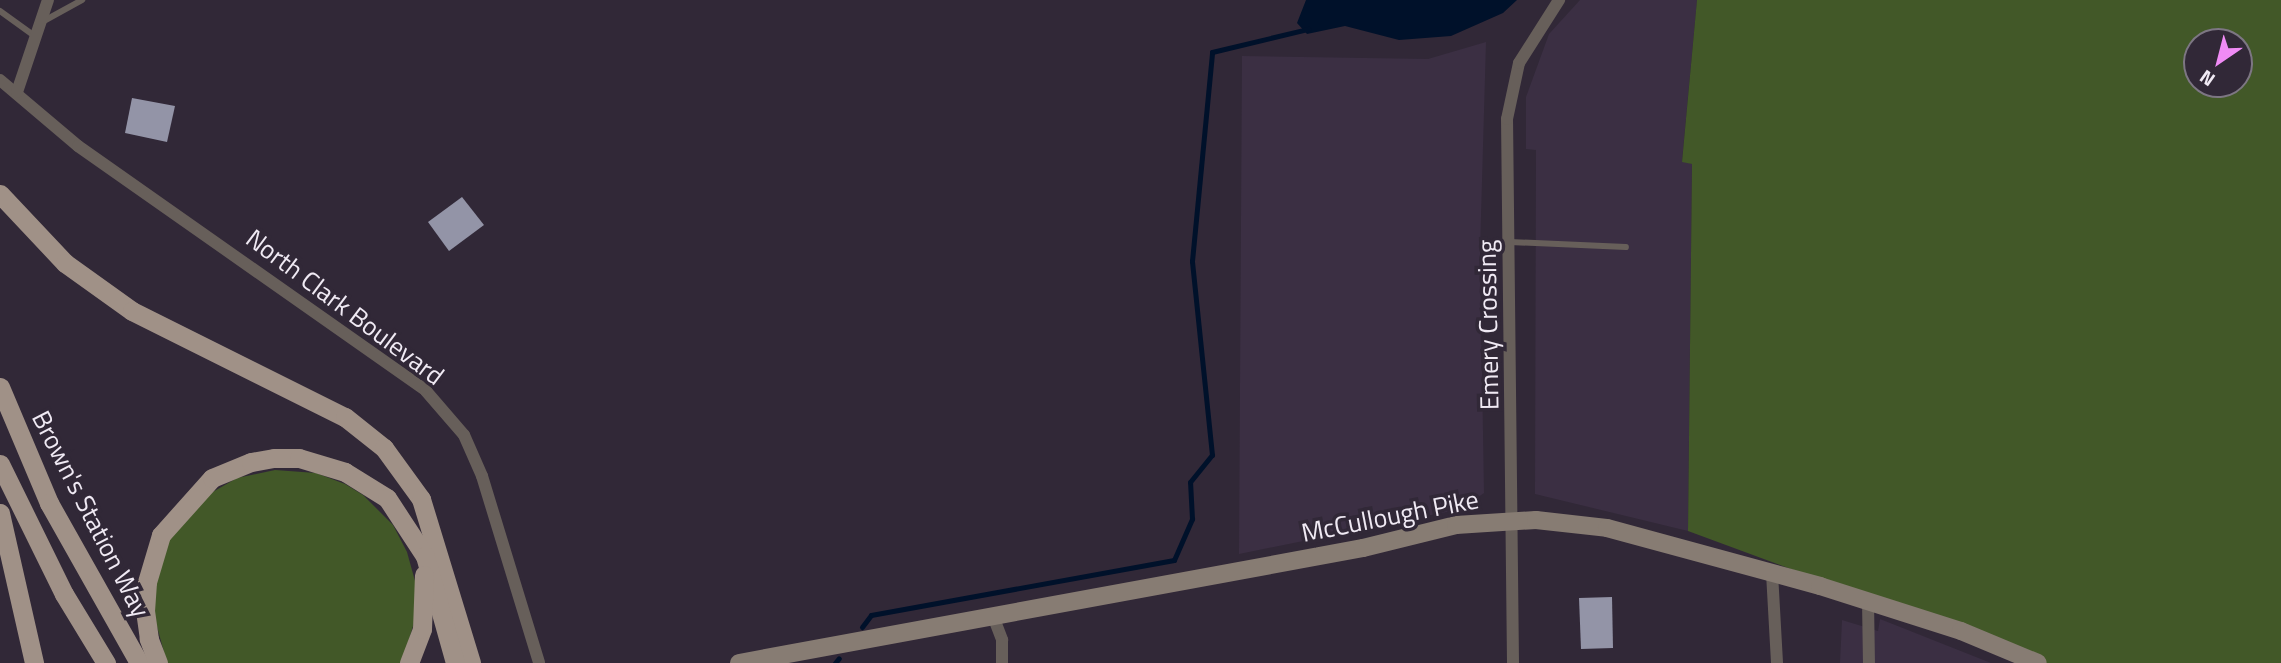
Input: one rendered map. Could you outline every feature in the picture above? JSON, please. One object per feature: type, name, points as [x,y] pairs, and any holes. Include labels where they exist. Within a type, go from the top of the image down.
[{"type":"main road","points":[[0,194],[65,263],[132,311],[345,416],[384,448],[421,499],[471,663]]},
{"type":"main road","name":"Brown's Station Way","points":[[0,387],[49,502],[139,663]]},
{"type":"main road","points":[[158,663],[145,611],[152,558],[161,535],[188,500],[212,478],[262,460],[299,458],[345,472],[387,498],[425,556],[455,663]]},
{"type":"main road","points":[[0,464],[64,594],[106,663]]},
{"type":"main road","points":[[0,513],[34,663]]},
{"type":"main road","points":[[409,663],[422,629],[425,556]]},
{"type":"street","points":[[17,92],[48,0]]},
{"type":"street","name":"Emery Crossing","points":[[1513,663],[1507,119],[1519,63],[1559,0]]},
{"type":"street","name":"North Clark Boulevard","points":[[0,80],[78,146],[426,391],[464,435],[482,476],[539,663]]},
{"type":"street","name":"McCullough Pike","points":[[739,663],[1363,548],[1456,525],[1511,522],[1607,528],[1868,601],[1961,631],[2038,663]]},
{"type":"street","points":[[1772,573],[1777,663]]},
{"type":"street","points":[[1868,601],[1870,663]]},
{"type":"street","points":[[993,616],[1002,640],[1002,663]]},
{"type":"lane","points":[[40,23],[82,0]]},
{"type":"lane","points":[[0,11],[36,37]]},
{"type":"lane","points":[[1510,242],[1626,247]]},
{"type":"shaded area","points":[[1580,0],[1697,0],[1682,161],[1692,164],[1688,531],[1535,494],[1536,150],[1526,149],[1526,97],[1549,34]]},
{"type":"shaded area","points":[[1486,42],[1480,251],[1484,493],[1461,509],[1239,554],[1242,56],[1428,59]]},
{"type":"shaded area","points":[[1880,619],[1991,663],[1840,663],[1842,620],[1878,631]]},
{"type":"green space","points":[[1697,0],[2281,0],[2281,663],[2045,663],[1688,531],[1692,164],[1682,162]]},
{"type":"green space","points":[[275,470],[316,473],[345,484],[363,495],[393,525],[407,552],[415,581],[416,616],[402,663],[167,663],[153,612],[154,584],[166,544],[204,497],[237,478]]},
{"type":"water","points":[[1306,0],[1517,0],[1503,13],[1451,36],[1399,40],[1345,26],[1307,34],[1297,23]]},
{"type":"building","points":[[132,98],[175,106],[167,142],[125,133]]},
{"type":"building","points":[[462,197],[484,225],[449,251],[428,222]]},
{"type":"building","points":[[1612,597],[1613,648],[1581,649],[1579,598]]},
{"type":"waterway","points":[[862,627],[871,615],[1174,560],[1192,519],[1190,482],[1212,455],[1192,261],[1212,52],[1308,29]]},
{"type":"waterway","points":[[835,663],[839,658]]}]
